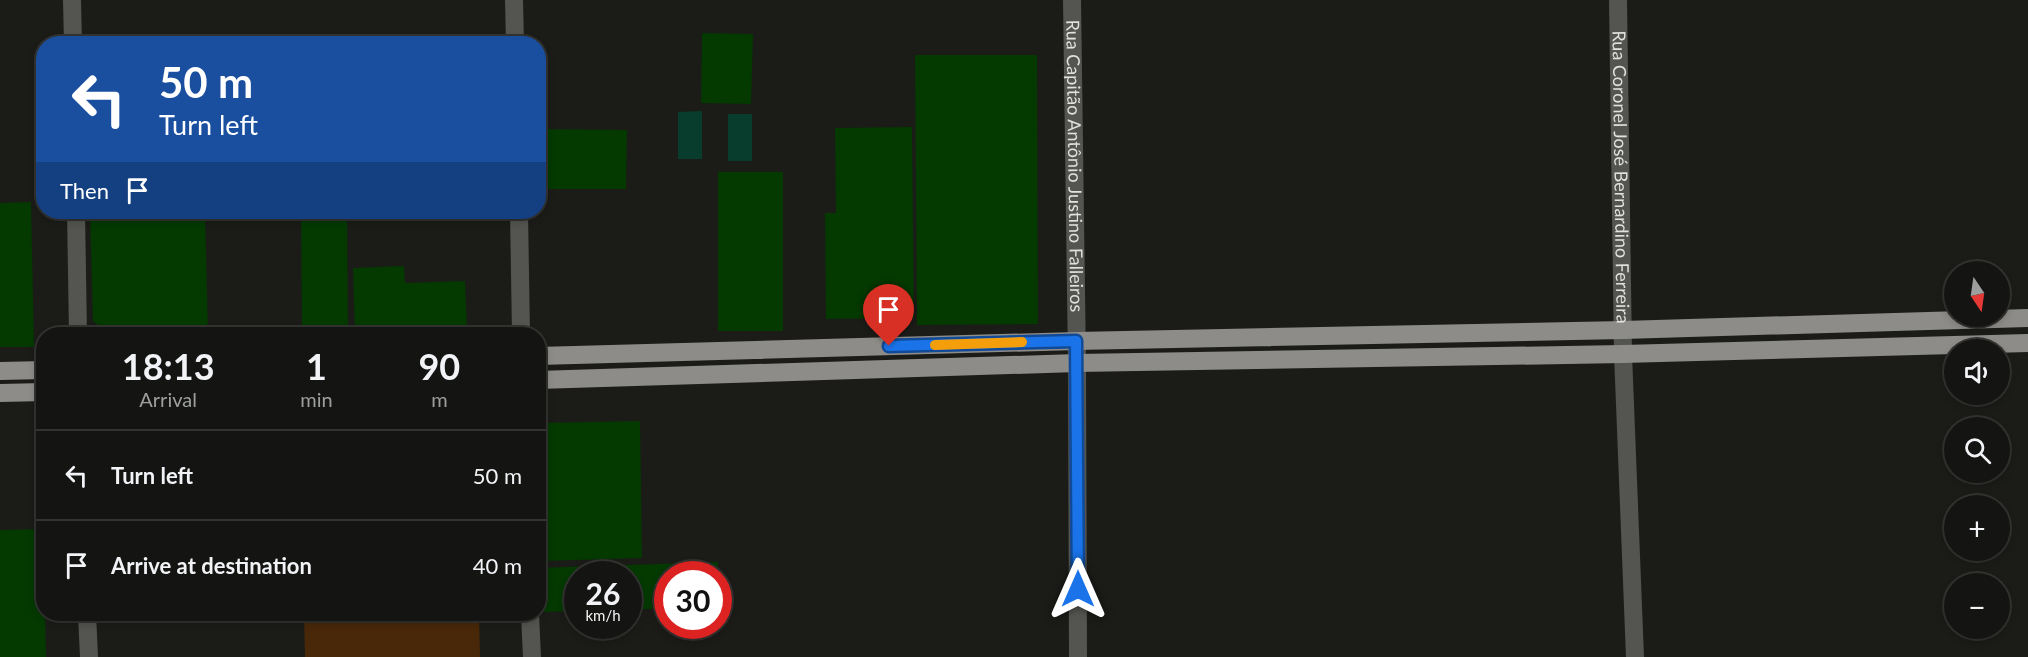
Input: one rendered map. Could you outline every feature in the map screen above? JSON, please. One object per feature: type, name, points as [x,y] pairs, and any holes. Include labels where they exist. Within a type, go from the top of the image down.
[{"type":"main road","points":[[546,356],[2028,318]]},
{"type":"main road","points":[[546,380],[1077,363],[1623,354],[2028,343]]},
{"type":"main road","points":[[0,371],[36,370]]},
{"type":"main road","points":[[0,393],[36,392]]},
{"type":"street","points":[[72,0],[73,36]]},
{"type":"street","points":[[514,0],[515,36]]},
{"type":"street","name":"Rua Capitão Antônio Justino Falleiros","points":[[1072,0],[1078,657]]},
{"type":"street","name":"Rua Coronel José Bernardino Ferreira","points":[[1618,0],[1623,354],[1635,657]]},
{"type":"street","points":[[76,219],[78,327]]},
{"type":"street","points":[[519,219],[521,327]]},
{"type":"street","points":[[87,621],[89,657]]},
{"type":"street","points":[[530,621],[532,657]]},
{"type":"shaded area","points":[[702,111],[702,159],[678,159],[678,112]]},
{"type":"shaded area","points":[[728,114],[752,114],[752,161],[728,161]]},
{"type":"shaded area","points":[[304,621],[479,621],[480,657],[305,657]]},
{"type":"building","points":[[702,33],[753,34],[751,104],[701,103]]},
{"type":"building","points":[[915,55],[1037,55],[1038,324],[917,325]]},
{"type":"building","points":[[912,127],[914,318],[826,319],[825,213],[836,213],[835,128]]},
{"type":"building","points":[[546,129],[627,130],[626,189],[546,189]]},
{"type":"building","points":[[718,172],[783,172],[783,331],[718,331]]},
{"type":"building","points":[[31,202],[34,347],[0,347],[0,203]]},
{"type":"building","points":[[90,219],[205,219],[208,327],[100,327],[93,321]]},
{"type":"building","points":[[301,219],[347,219],[348,327],[302,327]]},
{"type":"building","points":[[404,266],[405,283],[465,281],[467,327],[355,327],[353,268]]},
{"type":"building","points":[[640,421],[642,558],[546,561],[546,423]]},
{"type":"building","points":[[36,529],[36,621],[45,621],[46,657],[0,657],[0,530]]},
{"type":"building","points":[[654,564],[654,609],[642,609],[642,565]]},
{"type":"building","points":[[564,567],[564,611],[546,612],[546,568]]},
{"type":"slow traffic","points":[[935,345],[1022,342]]},
{"type":"route","points":[[889,346],[1076,341],[1078,589]]}]
